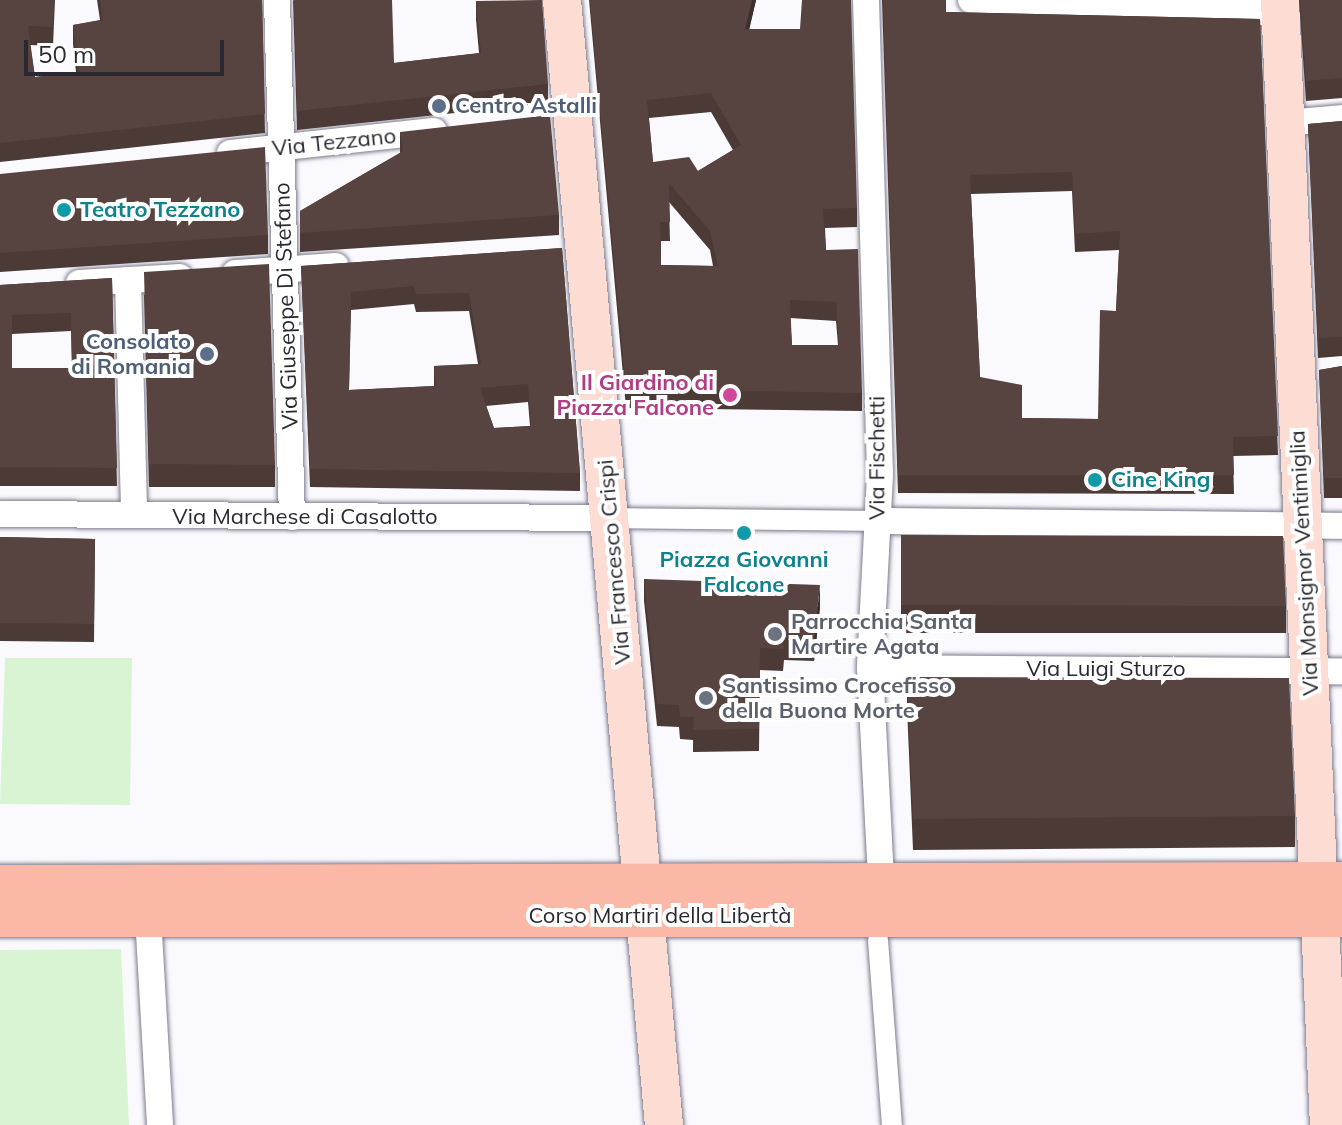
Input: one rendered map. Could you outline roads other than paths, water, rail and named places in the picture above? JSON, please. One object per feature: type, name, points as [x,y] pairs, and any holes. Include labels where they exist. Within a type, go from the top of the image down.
[{"type":"main road","name":"Via Francesco Crispi","points":[[562,0],[557,118],[569,250],[610,518],[664,1125]]},
{"type":"main road","name":"Via Monsignor Ventimiglia","points":[[1280,6],[1285,123],[1311,374],[1303,524],[1326,671],[1331,899],[1329,1125]]},
{"type":"main road","name":"Corso Martiri della Libertà","points":[[0,886],[645,900],[881,913],[1331,899]]},
{"type":"main road","name":"Corso Martiri della Libertà","points":[[0,916],[148,916],[645,900]]},
{"type":"street","name":"Via Giuseppe Di Stefano","points":[[277,0],[292,517]]},
{"type":"street","name":"Via Fischetti","points":[[866,0],[877,521],[870,668],[892,1125]]},
{"type":"street","points":[[971,0],[1280,6]]},
{"type":"street","points":[[1285,123],[1342,118]]},
{"type":"street","name":"Via Tezzano","points":[[203,156],[465,127]]},
{"type":"street","points":[[48,285],[364,264]]},
{"type":"street","points":[[128,280],[134,515]]},
{"type":"street","name":"Via Marchese di Casalotto","points":[[0,514],[610,518]]},
{"type":"street","points":[[610,518],[1342,526]]},
{"type":"street","name":"Via Luigi Sturzo","points":[[870,668],[1326,671]]},
{"type":"street","points":[[148,916],[160,1125]]},
{"type":"place","name":"Centro Astalli","points":[[439,106]]},
{"type":"place","name":"Teatro Tezzano","points":[[64,210]]},
{"type":"place","name":"Consolato di Romania","points":[[207,354]]},
{"type":"place","name":"Il Giardino di Piazza Falcone","points":[[730,395]]},
{"type":"place","name":"Cine King","points":[[1095,480]]},
{"type":"place","name":"Piazza Giovanni Falcone","points":[[744,533]]},
{"type":"place","name":"Parrocchia Santa Martire Agata","points":[[775,634]]},
{"type":"place","name":"Santissimo Crocefisso della Buona Morte","points":[[706,698]]}]
